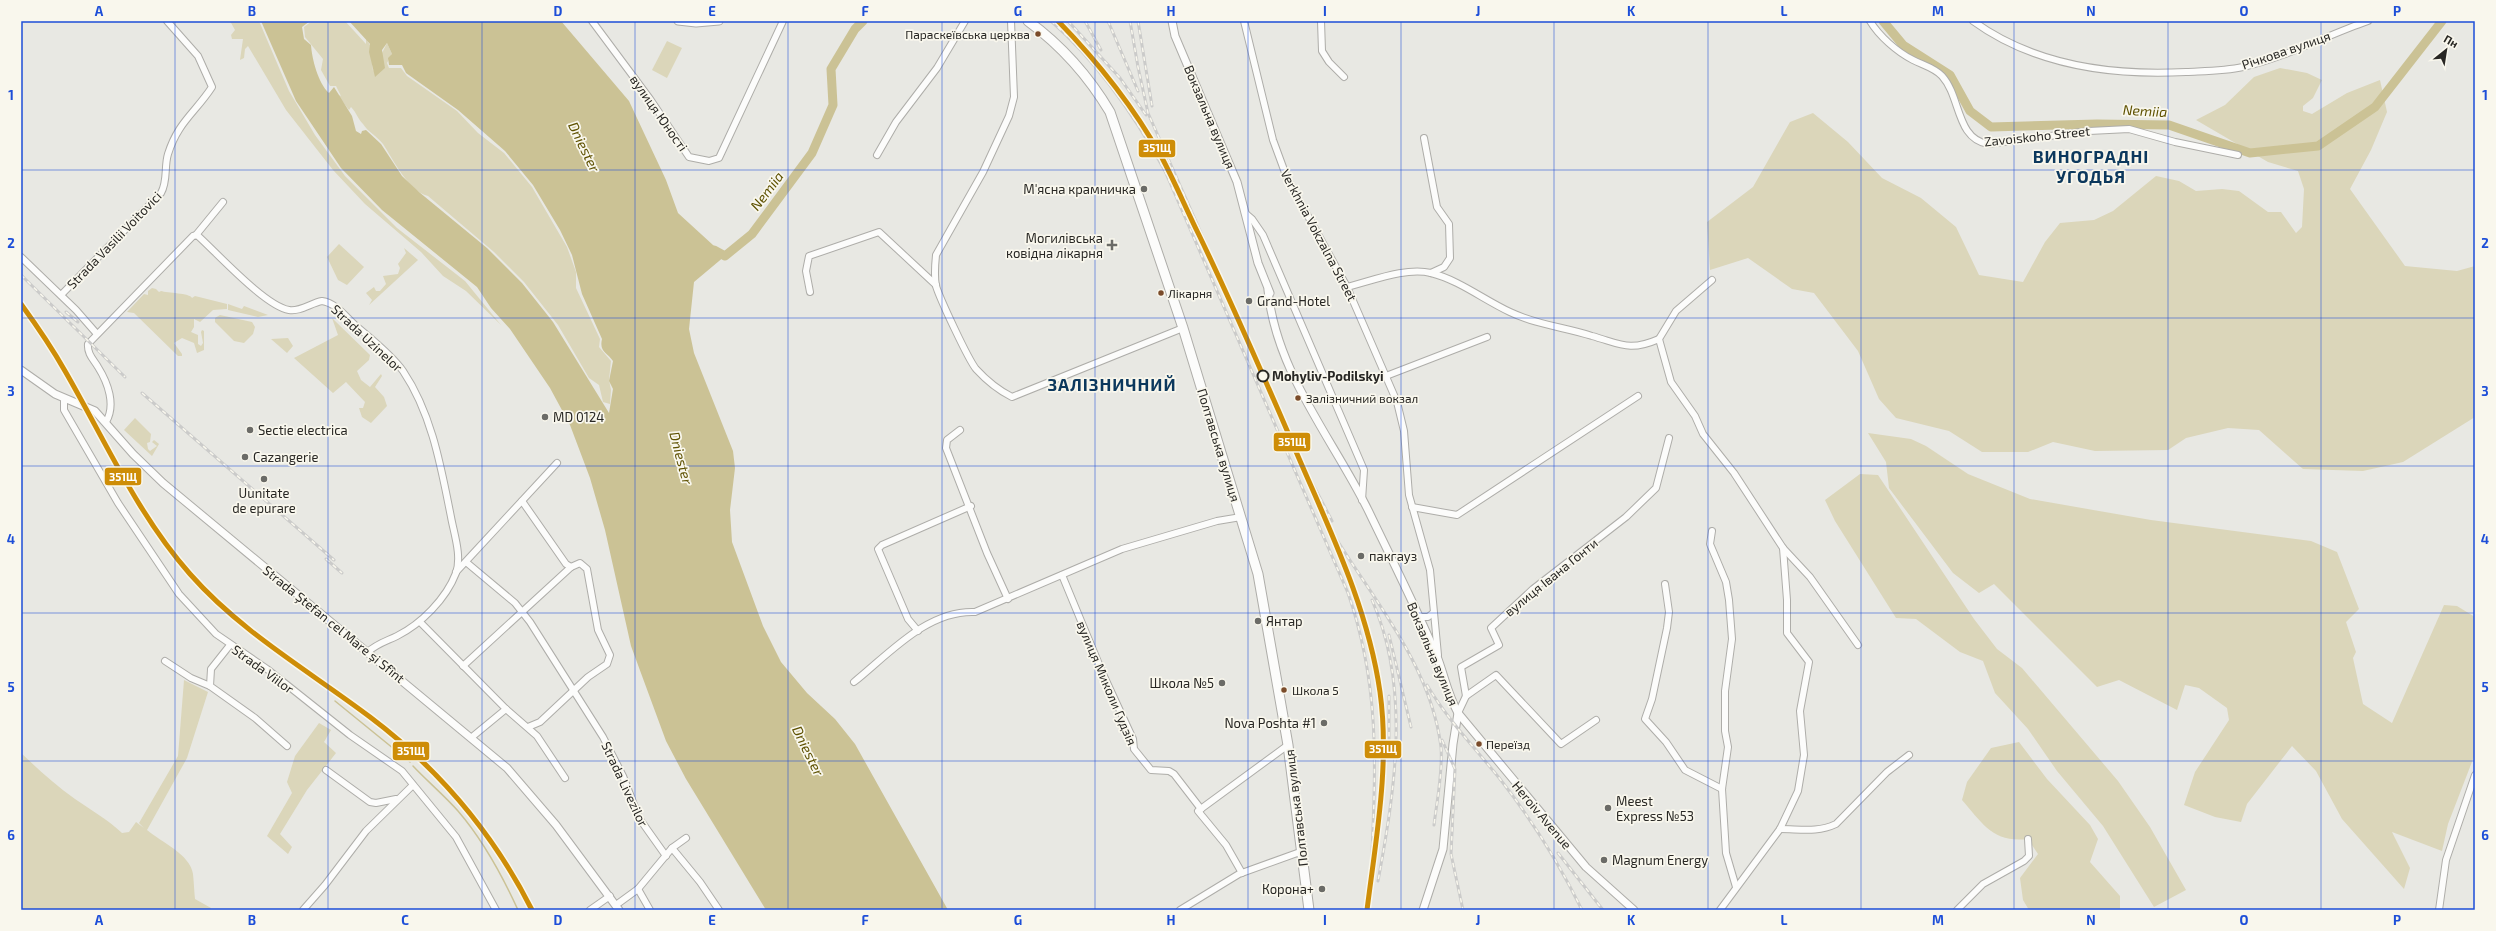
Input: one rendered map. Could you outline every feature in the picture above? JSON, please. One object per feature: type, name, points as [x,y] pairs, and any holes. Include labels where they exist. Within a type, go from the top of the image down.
[{"type":"highway","name":"Полтавська вулиця","points":[[1028,21],[1074,61],[1092,82],[1110,112],[1183,328],[1258,574],[1288,745],[1300,852],[1309,910]]},
{"type":"main road","points":[[678,21],[696,23],[719,21]]},
{"type":"main road","name":"Вокзальна вулиця","points":[[1172,21],[1175,36],[1237,182],[1268,290],[1276,329],[1287,358],[1306,403],[1362,500],[1438,660],[1450,697],[1458,713],[1453,744],[1443,849],[1423,910]]},
{"type":"main road","name":"Strada Ştefan cel Mare şi Sfînt","points":[[21,370],[64,399],[95,411],[133,454],[163,482],[472,737],[507,768],[527,789],[618,907]]},
{"type":"main road","name":"Heroiv Avenue","points":[[1458,713],[1586,867],[1634,910]]},
{"type":"street","name":"Strada Vasilii Voitovici","points":[[61,295],[161,193],[166,179],[168,155],[178,128],[212,87],[198,56],[167,21]]},
{"type":"street","name":"вулиця Юності","points":[[592,21],[650,99],[689,157],[709,161],[719,158],[783,21]]},
{"type":"street","points":[[877,155],[896,122],[937,68],[965,21]]},
{"type":"street","points":[[936,285],[936,255],[983,172],[1009,116],[1014,96],[1011,21]]},
{"type":"street","name":"Verkhnia Vokzalna Street","points":[[1244,21],[1272,140],[1287,178],[1347,287],[1397,402],[1404,431],[1409,495],[1430,570],[1438,660]]},
{"type":"street","points":[[1320,21],[1322,51],[1329,62],[1344,77]]},
{"type":"street","name":"Zavoiskoho Street","points":[[1870,21],[1874,29],[1906,56],[1942,75],[1948,84],[1967,130],[1979,143],[1988,144],[2089,131],[2129,129],[2174,142],[2238,155]]},
{"type":"street","name":"Річкова вулиця","points":[[1973,21],[1996,37],[2039,56],[2077,66],[2149,74],[2220,71],[2243,67],[2317,42],[2341,30],[2368,21]]},
{"type":"street","points":[[1347,287],[1405,273],[1430,273],[1444,267],[1450,258],[1449,224],[1437,207],[1424,138]]},
{"type":"street","points":[[106,422],[111,408],[107,386],[88,348],[89,342],[138,295],[188,239],[196,235],[223,202]]},
{"type":"street","name":"Вокзальна вулиця","points":[[1245,213],[1252,219],[1263,235],[1364,470],[1362,500]]},
{"type":"street","points":[[810,292],[806,271],[809,256],[879,232],[936,285],[975,368],[997,389],[1012,397],[1183,328]]},
{"type":"street","name":"Strada Uzinelor","points":[[196,235],[263,295],[285,309],[297,310],[322,301],[334,305],[402,370],[418,399],[439,456],[456,542],[456,572],[451,583],[420,622],[398,636],[373,646],[368,652]]},
{"type":"street","name":"Strada Vasilii Voitovici","points":[[21,257],[61,295],[97,334]]},
{"type":"street","points":[[1430,273],[1509,312],[1543,325],[1590,335],[1627,346],[1638,347],[1659,339],[1676,311],[1712,280]]},
{"type":"street","points":[[1386,376],[1487,337]]},
{"type":"street","points":[[1659,339],[1671,382],[1695,416],[1703,434],[1734,473],[1783,548],[1810,577],[1858,644]]},
{"type":"street","points":[[1412,506],[1457,515],[1638,396]]},
{"type":"street","name":"Strada Viilor","points":[[64,399],[64,410],[82,443],[152,555],[179,594],[209,628],[230,644],[267,668],[350,735],[392,763],[436,810],[456,837],[496,910]]},
{"type":"street","points":[[960,430],[947,440],[946,448],[971,506],[987,553],[1008,599]]},
{"type":"street","name":"вулиця Івана Гонти","points":[[1466,696],[1461,667],[1499,645],[1491,628],[1533,590],[1626,516],[1656,488],[1669,438]]},
{"type":"street","points":[[456,572],[557,463]]},
{"type":"street","points":[[522,502],[570,568]]},
{"type":"street","points":[[918,631],[908,619],[878,549],[882,545],[971,506]]},
{"type":"street","points":[[854,682],[934,619],[954,613],[975,612],[1128,547],[1217,521],[1241,517]]},
{"type":"street","points":[[1712,531],[1710,544],[1726,582],[1732,639],[1725,691],[1725,731],[1728,747],[1722,790],[1726,853],[1736,887]]},
{"type":"street","points":[[1720,910],[1780,829],[1798,791],[1804,755],[1800,711],[1809,662],[1787,633],[1787,600],[1783,548]]},
{"type":"street","name":"Strada Livezilor","points":[[466,562],[522,611],[603,737],[620,769],[639,818],[666,856]]},
{"type":"street","points":[[463,666],[570,568],[580,563],[587,569],[598,630],[609,652],[610,659],[607,664],[588,677],[540,722],[528,727]]},
{"type":"street","name":"вулиця Миколи Гудзія","points":[[1062,575],[1102,674],[1133,739],[1134,749],[1151,770],[1169,771],[1174,774],[1226,845],[1242,873]]},
{"type":"street","points":[[1665,584],[1669,612],[1667,628],[1652,699],[1645,719],[1666,742],[1685,770],[1722,790]]},
{"type":"street","points":[[1418,617],[1428,617],[1434,613]]},
{"type":"street","points":[[420,622],[506,709],[528,727],[550,753],[565,778]]},
{"type":"street","points":[[210,686],[211,669],[230,644]]},
{"type":"street","points":[[165,661],[197,682],[210,686],[254,718],[287,746]]},
{"type":"street","points":[[1458,713],[1466,696],[1496,674],[1561,744],[1596,720]]},
{"type":"street","points":[[472,737],[506,709]]},
{"type":"street","points":[[1199,810],[1288,745]]},
{"type":"street","points":[[1780,829],[1811,831],[1827,828],[1836,824],[1887,772],[1909,755]]},
{"type":"street","points":[[326,770],[370,802],[376,803],[397,799]]},
{"type":"street","points":[[2439,910],[2446,860],[2475,775]]},
{"type":"street","points":[[303,910],[325,885],[350,850],[412,785]]},
{"type":"street","points":[[618,907],[638,890],[672,848],[686,838]]},
{"type":"street","points":[[1957,910],[1983,884],[2024,861],[2029,856],[2028,839]]},
{"type":"street","points":[[672,848],[697,878],[719,910]]},
{"type":"street","points":[[1180,910],[1242,873],[1300,852]]},
{"type":"street","points":[[638,890],[650,910]]},
{"type":"street","points":[[590,910],[610,896]]},
{"type":"shaded area","points":[[230,21],[259,21],[289,91],[315,135],[345,176],[397,228],[465,281],[501,325],[466,291],[443,276],[421,252],[365,204],[333,170],[286,110],[248,46],[245,49],[244,58],[240,60],[243,39],[232,39],[231,35],[235,30]]},
{"type":"shaded area","points":[[312,21],[345,21],[366,44],[366,39],[370,45],[373,71],[387,43],[392,54],[387,63],[389,68],[401,68],[407,76],[457,111],[478,133],[504,153],[532,187],[567,247],[576,272],[576,288],[600,339],[599,347],[611,361],[609,380],[611,390],[610,404],[603,402],[599,385],[589,378],[558,325],[524,282],[494,252],[428,196],[414,188],[402,174],[383,144],[365,127],[351,107],[349,110],[337,94],[341,96],[336,86],[330,86],[321,70],[323,59],[305,37],[304,27]]},
{"type":"shaded area","points":[[667,41],[682,48],[667,78],[652,70]]},
{"type":"shaded area","points":[[2280,68],[2307,73],[2322,80],[2313,98],[2303,106],[2303,111],[2312,114],[2347,93],[2380,80],[2387,112],[2371,150],[2350,189],[2405,266],[2457,271],[2475,266],[2475,417],[2403,462],[2363,471],[2303,469],[2259,430],[2228,428],[2186,438],[2168,450],[2095,451],[2053,442],[2028,452],[1982,452],[1949,431],[1896,418],[1879,399],[1858,351],[1814,293],[1792,289],[1748,258],[1710,270],[1707,222],[1753,187],[1790,122],[1813,113],[1848,142],[1882,178],[1921,198],[1956,227],[1979,275],[2023,282],[2045,242],[2060,223],[2094,220],[2113,211],[2156,176],[2179,181],[2196,191],[2222,189],[2239,191],[2268,212],[2281,212],[2296,233],[2302,227],[2304,189],[2298,171],[2268,162],[2196,120],[2225,105],[2254,77]]},
{"type":"shaded area","points":[[339,244],[364,267],[347,285],[338,280],[327,257]]},
{"type":"shaded area","points":[[404,248],[418,260],[369,305],[372,300],[366,293],[374,287],[376,291],[380,291],[386,284],[383,276],[398,274],[400,268],[398,264],[406,253]]},
{"type":"shaded area","points":[[152,288],[159,292],[183,294],[192,298],[195,296],[227,304],[227,309],[213,310],[200,322],[194,319],[194,327],[191,332],[198,335],[198,344],[201,346],[203,343],[201,332],[202,330],[204,331],[204,350],[197,353],[194,343],[182,338],[174,343],[182,354],[182,356],[178,356],[134,313],[127,312],[144,294],[148,295],[148,291]]},
{"type":"shaded area","points":[[228,304],[242,309],[244,306],[268,315],[258,317],[228,310]]},
{"type":"shaded area","points":[[220,315],[252,322],[255,327],[253,334],[244,343],[234,341],[215,322],[215,318]]},
{"type":"shaded area","points":[[332,318],[370,355],[369,360],[357,371],[361,380],[370,387],[381,374],[382,376],[375,387],[384,397],[387,406],[371,423],[362,417],[359,408],[363,408],[365,402],[346,382],[333,393],[294,358],[338,335]]},
{"type":"shaded area","points":[[288,338],[293,346],[287,353],[271,339]]},
{"type":"shaded area","points":[[135,418],[151,434],[150,442],[147,443],[148,449],[150,451],[157,446],[152,442],[154,440],[159,444],[152,456],[124,430]]},
{"type":"shaded area","points":[[1868,433],[1911,439],[1926,446],[1968,474],[2030,499],[2151,520],[2311,541],[2337,552],[2359,609],[2346,622],[2356,652],[2353,658],[2363,704],[2392,723],[2444,605],[2457,606],[2475,617],[2475,754],[2448,824],[2442,851],[2392,832],[2410,868],[2404,889],[2342,819],[2316,771],[2292,746],[2247,804],[2241,822],[2215,817],[2184,805],[2195,772],[2229,720],[2227,708],[2199,688],[2185,685],[2177,710],[2119,680],[2097,687],[1994,584],[1979,593],[1953,573],[1889,488],[1886,462]]},
{"type":"shaded area","points":[[1860,474],[1878,475],[1974,619],[1997,649],[2022,668],[2118,781],[2150,827],[2186,890],[2154,907],[2103,826],[2057,771],[2028,729],[1995,693],[1983,661],[1960,652],[1916,619],[1896,618],[1835,521],[1825,500]]},
{"type":"shaded area","points":[[184,680],[208,692],[187,758],[147,830],[187,860],[193,874],[195,899],[211,908],[210,910],[21,910],[21,753],[61,788],[122,833],[129,832],[136,822],[144,828],[139,823],[178,756]]},
{"type":"shaded area","points":[[319,723],[331,730],[324,742],[336,753],[307,790],[280,834],[292,847],[288,854],[267,836],[292,793],[287,782],[295,756]]},
{"type":"shaded area","points":[[2019,742],[2047,779],[2090,825],[2098,839],[2090,862],[2120,896],[2120,910],[2029,910],[2023,900],[2020,878],[2038,854],[2028,839],[2006,838],[1997,835],[1976,817],[1962,800],[1967,782],[1991,748]]},
{"type":"water","name":"Dniester","points":[[261,21],[310,21],[302,27],[304,39],[311,45],[314,64],[319,77],[325,89],[329,93],[334,87],[352,116],[356,131],[361,134],[362,131],[366,130],[381,144],[402,176],[419,192],[487,248],[522,283],[553,322],[609,413],[613,389],[609,381],[613,361],[604,352],[602,347],[602,339],[582,294],[572,255],[560,230],[533,185],[505,151],[458,110],[406,73],[402,65],[389,65],[388,58],[392,54],[387,43],[382,50],[385,68],[375,77],[369,52],[370,44],[349,21],[561,21],[629,101],[666,180],[678,213],[725,256],[694,282],[689,329],[694,353],[733,451],[735,468],[730,510],[732,542],[763,626],[781,662],[807,693],[835,719],[855,744],[948,910],[766,910],[686,779],[666,741],[631,646],[605,530],[590,478],[570,425],[550,388],[510,329],[491,308],[477,287],[382,210],[341,168],[296,101]]},
{"type":"waterway","name":"Nemiia","points":[[714,250],[725,256],[752,234],[812,153],[833,105],[831,69],[855,29],[863,21]]},
{"type":"waterway","name":"Nemiia","points":[[1883,21],[1903,45],[1950,75],[1970,111],[1991,127],[2097,124],[2169,125],[2250,153],[2318,146],[2375,107],[2442,21]]},
{"type":"waterway","points":[[335,701],[410,762]]},
{"type":"waterway","points":[[413,766],[453,805],[476,834],[499,871],[518,910]]},
{"type":"railway","points":[[1051,21],[1085,54],[1115,91],[1141,130],[1165,171],[1348,593],[1359,629],[1366,664],[1374,734],[1374,803],[1371,877]]},
{"type":"railway","points":[[1068,21],[1120,78],[1146,115]]},
{"type":"railway","points":[[1085,21],[1101,50]]},
{"type":"railway","points":[[1108,21],[1138,91]]},
{"type":"railway","points":[[1130,21],[1148,113],[1216,267]]},
{"type":"railway","points":[[1138,21],[1152,106]]},
{"type":"railway","points":[[21,275],[125,377]]},
{"type":"railway","points":[[66,312],[78,322]]},
{"type":"railway","points":[[142,393],[334,560]]},
{"type":"railway","points":[[1295,450],[1332,521]]},
{"type":"railway","points":[[1323,517],[1394,627],[1424,684],[1434,715],[1441,747],[1440,776],[1434,825]]},
{"type":"railway","points":[[326,559],[342,573]]},
{"type":"railway","points":[[1372,600],[1384,634],[1392,668],[1396,704],[1394,775],[1390,811],[1378,881]]},
{"type":"railway","points":[[1389,635],[1411,727]]},
{"type":"railway","points":[[1427,685],[1452,722],[1500,779],[1523,810],[1544,842],[1582,910]]},
{"type":"railway","points":[[1389,696],[1389,756]]},
{"type":"railway","points":[[1442,740],[1455,769],[1451,854],[1463,910]]},
{"type":"railway","points":[[1558,853],[1603,910]]},
{"type":"transit line","name":"351Щ","points":[[1058,21],[1087,52],[1127,102],[1161,156],[1256,360],[1330,529],[1355,593],[1374,658],[1383,719],[1383,774],[1381,801],[1367,910]]},
{"type":"transit line","name":"351Щ","points":[[21,304],[60,362],[138,502],[171,551],[190,574],[210,595],[253,633],[370,717],[419,758],[462,804],[482,829],[517,882],[532,910]]},
{"type":"place","name":"Параскеївська церква","points":[[1038,34]]},
{"type":"place","name":"М'ясна крамничка","points":[[1144,189]]},
{"type":"place","name":"Могилівська ковідна лікарня","points":[[1112,245]]},
{"type":"place","name":"Лікарня","points":[[1161,293]]},
{"type":"place","name":"Grand-Hotel","points":[[1249,301]]},
{"type":"place","name":"Mohyliv-Podilskyi","points":[[1263,376]]},
{"type":"place","name":"Залізничний вокзал","points":[[1298,398]]},
{"type":"place","name":"MD 0124","points":[[545,417]]},
{"type":"place","name":"Sectie electrica","points":[[250,430]]},
{"type":"place","name":"Cazangerie","points":[[245,457]]},
{"type":"place","name":"Uunitate de epurare","points":[[264,479]]},
{"type":"place","name":"пакгауз","points":[[1361,556]]},
{"type":"place","name":"Янтар","points":[[1258,621]]},
{"type":"place","name":"Школа №5","points":[[1222,683]]},
{"type":"place","name":"Школа 5","points":[[1284,690]]},
{"type":"place","name":"Nova Poshta #1","points":[[1324,723]]},
{"type":"place","name":"Переїзд","points":[[1479,744]]},
{"type":"place","name":"Meest Express №53","points":[[1608,808]]},
{"type":"place","name":"Magnum Energy","points":[[1604,860]]},
{"type":"place","name":"Корона+","points":[[1322,889]]},
{"type":"district","name":"ВИНОГРАДНІ УГОДЬЯ","points":[[2091,167]]},
{"type":"district","name":"ЗАЛІЗНИЧНИЙ","points":[[1112,385]]}]
